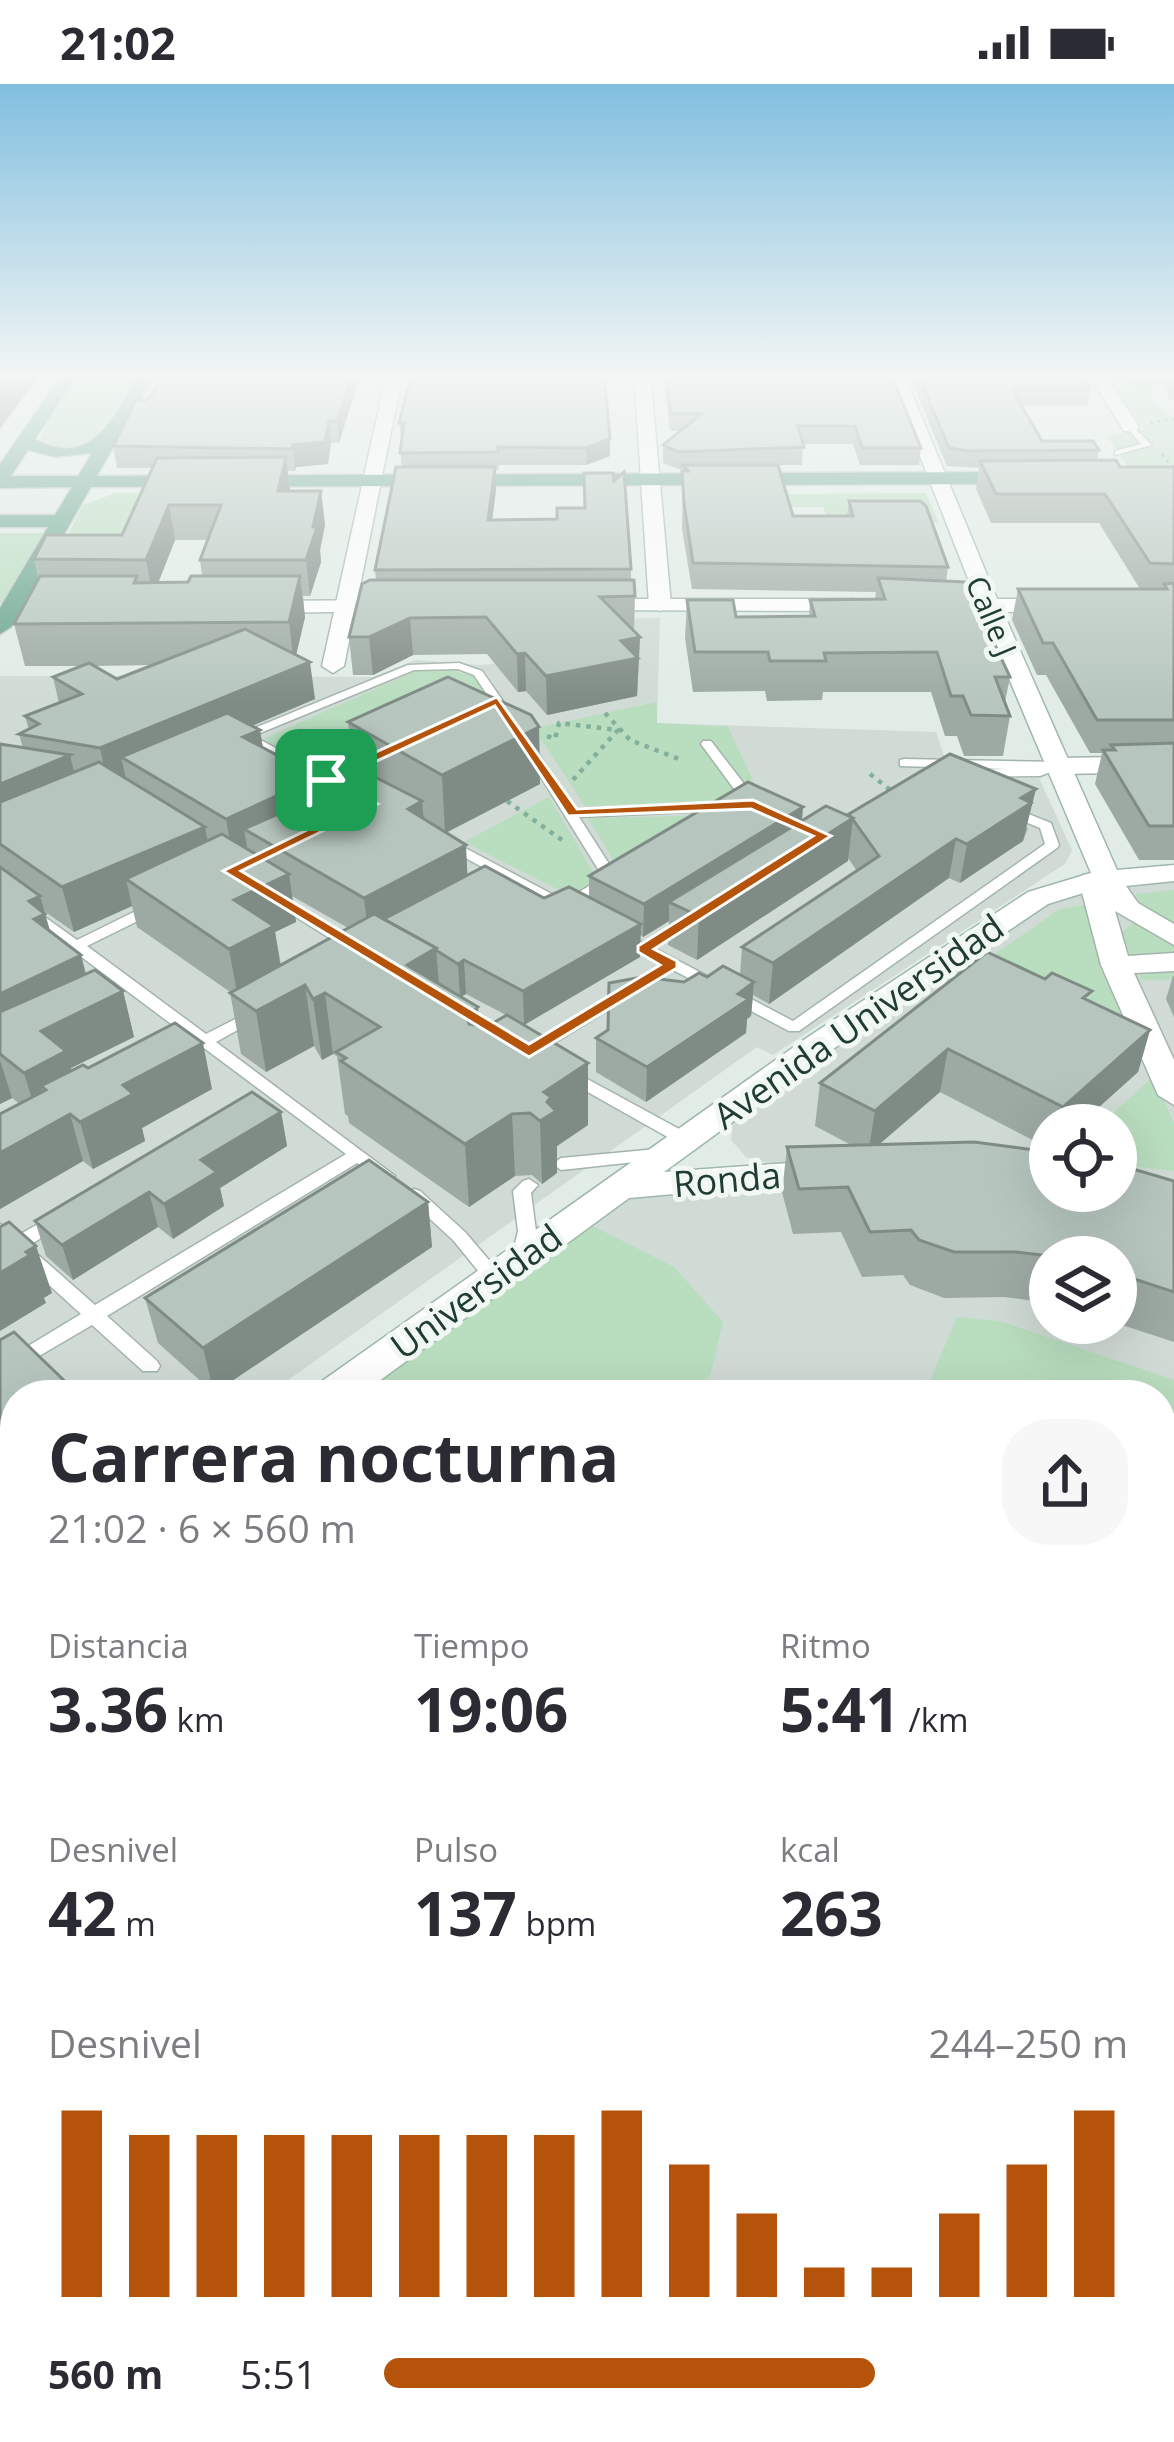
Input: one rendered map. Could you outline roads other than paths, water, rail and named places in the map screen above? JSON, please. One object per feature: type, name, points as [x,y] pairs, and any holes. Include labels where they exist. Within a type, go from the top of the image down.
[{"type":"main road","points":[[4,614],[82,482]]},
{"type":"main road","points":[[0,521],[60,521]]},
{"type":"street","points":[[333,666],[369,482]]},
{"type":"street","points":[[652,482],[660,605]]},
{"type":"street","name":"Calle J","points":[[940,482],[1035,719],[1060,766],[1099,872],[1117,965],[1174,1095]]},
{"type":"street","points":[[570,605],[1081,605]]},
{"type":"street","points":[[227,607],[435,606]]},
{"type":"street","points":[[4,614],[38,607]]},
{"type":"street","points":[[1060,766],[1174,764]]},
{"type":"street","points":[[1099,872],[1129,909],[1174,936]]},
{"type":"street","name":"Avenida Universidad","points":[[620,1188],[958,949],[1060,889],[1099,872],[1174,873]]},
{"type":"street","points":[[1117,965],[1174,962]]},
{"type":"street","points":[[714,1119],[705,1136],[730,1168]]},
{"type":"street","points":[[677,1147],[730,1168]]},
{"type":"street","name":"Ronda","points":[[620,1188],[730,1168],[862,1169]]},
{"type":"street","name":"Universidad","points":[[353,1380],[620,1188]]},
{"type":"lane","points":[[224,744],[412,667],[459,666],[478,673],[611,878],[566,908]]},
{"type":"lane","points":[[476,710],[497,700]]},
{"type":"lane","points":[[242,736],[371,804],[351,813]]},
{"type":"lane","points":[[707,744],[753,805]]},
{"type":"lane","points":[[906,768],[1040,772],[1060,766]]},
{"type":"lane","points":[[326,780],[347,770]]},
{"type":"lane","points":[[604,928],[794,1028],[1052,845],[1046,826],[986,800]]},
{"type":"lane","points":[[573,813],[753,805],[770,812]]},
{"type":"lane","points":[[430,835],[585,918]]},
{"type":"lane","points":[[488,888],[508,877]]},
{"type":"lane","points":[[250,883],[367,956],[347,966]]},
{"type":"lane","points":[[0,889],[421,1200],[507,1269],[527,1231],[522,1191],[529,1185]]},
{"type":"lane","points":[[76,946],[172,899]]},
{"type":"lane","points":[[643,949],[703,911]]},
{"type":"lane","points":[[521,1056],[671,964]]},
{"type":"lane","points":[[116,999],[135,990]]},
{"type":"lane","points":[[184,1053],[266,1009]]},
{"type":"lane","points":[[508,1040],[521,1056],[677,1147]]},
{"type":"lane","points":[[257,1106],[278,1094]]},
{"type":"lane","points":[[562,1164],[677,1147]]},
{"type":"lane","points":[[0,1372],[357,1155]]},
{"type":"lane","points":[[8,1249],[76,1210]]},
{"type":"lane","points":[[0,1230],[8,1249],[94,1314],[150,1366]]}]
